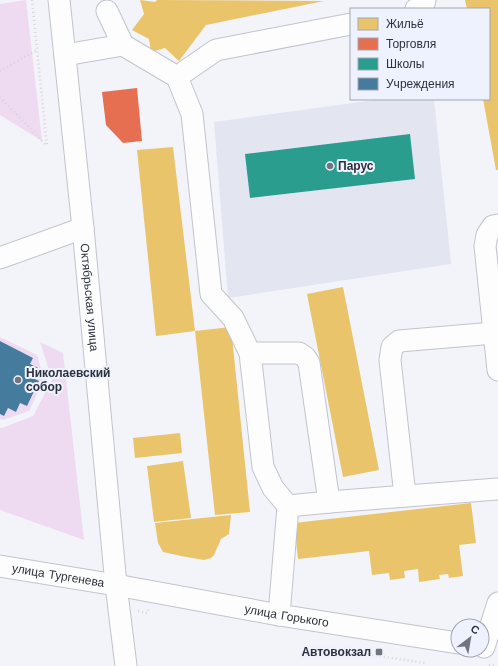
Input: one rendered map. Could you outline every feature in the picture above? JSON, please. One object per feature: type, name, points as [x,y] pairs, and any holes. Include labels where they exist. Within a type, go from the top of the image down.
[{"type":"street","name":"Октябрьская улица","points":[[60,0],[116,585],[126,666]]},
{"type":"street","points":[[418,8],[424,4],[425,0]]},
{"type":"street","points":[[107,11],[123,45],[178,77],[192,114],[210,294],[233,318],[250,353],[263,467],[273,488],[288,506],[278,615]]},
{"type":"street","points":[[178,77],[216,50],[350,24]]},
{"type":"street","points":[[65,55],[123,45]]},
{"type":"street","points":[[498,225],[493,226],[487,235],[485,246],[498,370]]},
{"type":"street","points":[[0,258],[83,228]]},
{"type":"street","points":[[405,496],[390,360],[392,347],[399,341],[494,332]]},
{"type":"street","points":[[250,353],[299,353],[305,357],[309,363],[329,502]]},
{"type":"street","points":[[288,506],[498,489]]},
{"type":"street","name":"улица Тургенева","points":[[0,566],[116,585]]},
{"type":"street","name":"улица Горького","points":[[116,585],[278,615],[450,642]]},
{"type":"street","points":[[490,639],[498,603]]},
{"type":"path","points":[[0,97],[47,146],[32,0]]},
{"type":"path","points":[[0,71],[37,50]]},
{"type":"shaded area","points":[[26,0],[42,141],[0,115],[0,4]]},
{"type":"shaded area","points":[[375,100],[434,100],[451,264],[228,298],[214,122]]},
{"type":"shaded area","points":[[0,337],[37,355],[44,380],[29,411],[3,420],[0,419],[0,414],[8,408],[16,412],[20,403],[27,406],[39,381],[33,378],[30,364],[33,358],[0,341]]},
{"type":"shaded area","points":[[40,342],[63,353],[84,540],[0,510],[0,428],[33,416],[52,380]]},
{"type":"building: Жильё","points":[[140,0],[155,2],[157,0],[324,1],[206,25],[179,61],[165,48],[151,52],[149,39],[132,30],[144,14]]},
{"type":"building: Жильё","points":[[465,0],[498,0],[498,170],[496,170],[483,100],[490,100],[490,8],[467,8]]},
{"type":"building: Жильё","points":[[173,147],[195,331],[156,336],[137,150]]},
{"type":"building: Жильё","points":[[343,287],[379,470],[343,477],[307,294]]},
{"type":"building: Жильё","points":[[231,327],[250,512],[215,515],[195,331]]},
{"type":"building: Жильё","points":[[180,433],[182,453],[135,458],[133,438]]},
{"type":"building: Жильё","points":[[183,461],[191,518],[154,522],[147,466]]},
{"type":"building: Жильё","points":[[471,503],[476,543],[459,545],[463,576],[449,578],[448,574],[439,575],[440,579],[419,582],[418,569],[404,571],[405,578],[390,580],[389,573],[372,575],[369,551],[298,559],[294,523]]},
{"type":"building: Жильё","points":[[231,515],[229,534],[221,539],[214,555],[211,558],[204,560],[163,552],[158,543],[155,523]]},
{"type":"building: Торговля","points":[[137,88],[142,141],[123,143],[106,125],[102,92]]},
{"type":"building: Школы","name":"Парус","points":[[410,134],[415,179],[250,198],[245,154]]},
{"type":"building: Учреждения","name":"Николаевский собор","points":[[0,341],[33,358],[30,364],[38,368],[33,378],[39,381],[27,406],[20,403],[16,412],[8,408],[4,416],[0,414]]},
{"type":"place","name":"Парус","points":[[330,166]]},
{"type":"place","name":"Николаевский собор","points":[[18,380]]},
{"type":"place","name":"Автовокзал","points":[[379,652]]}]
